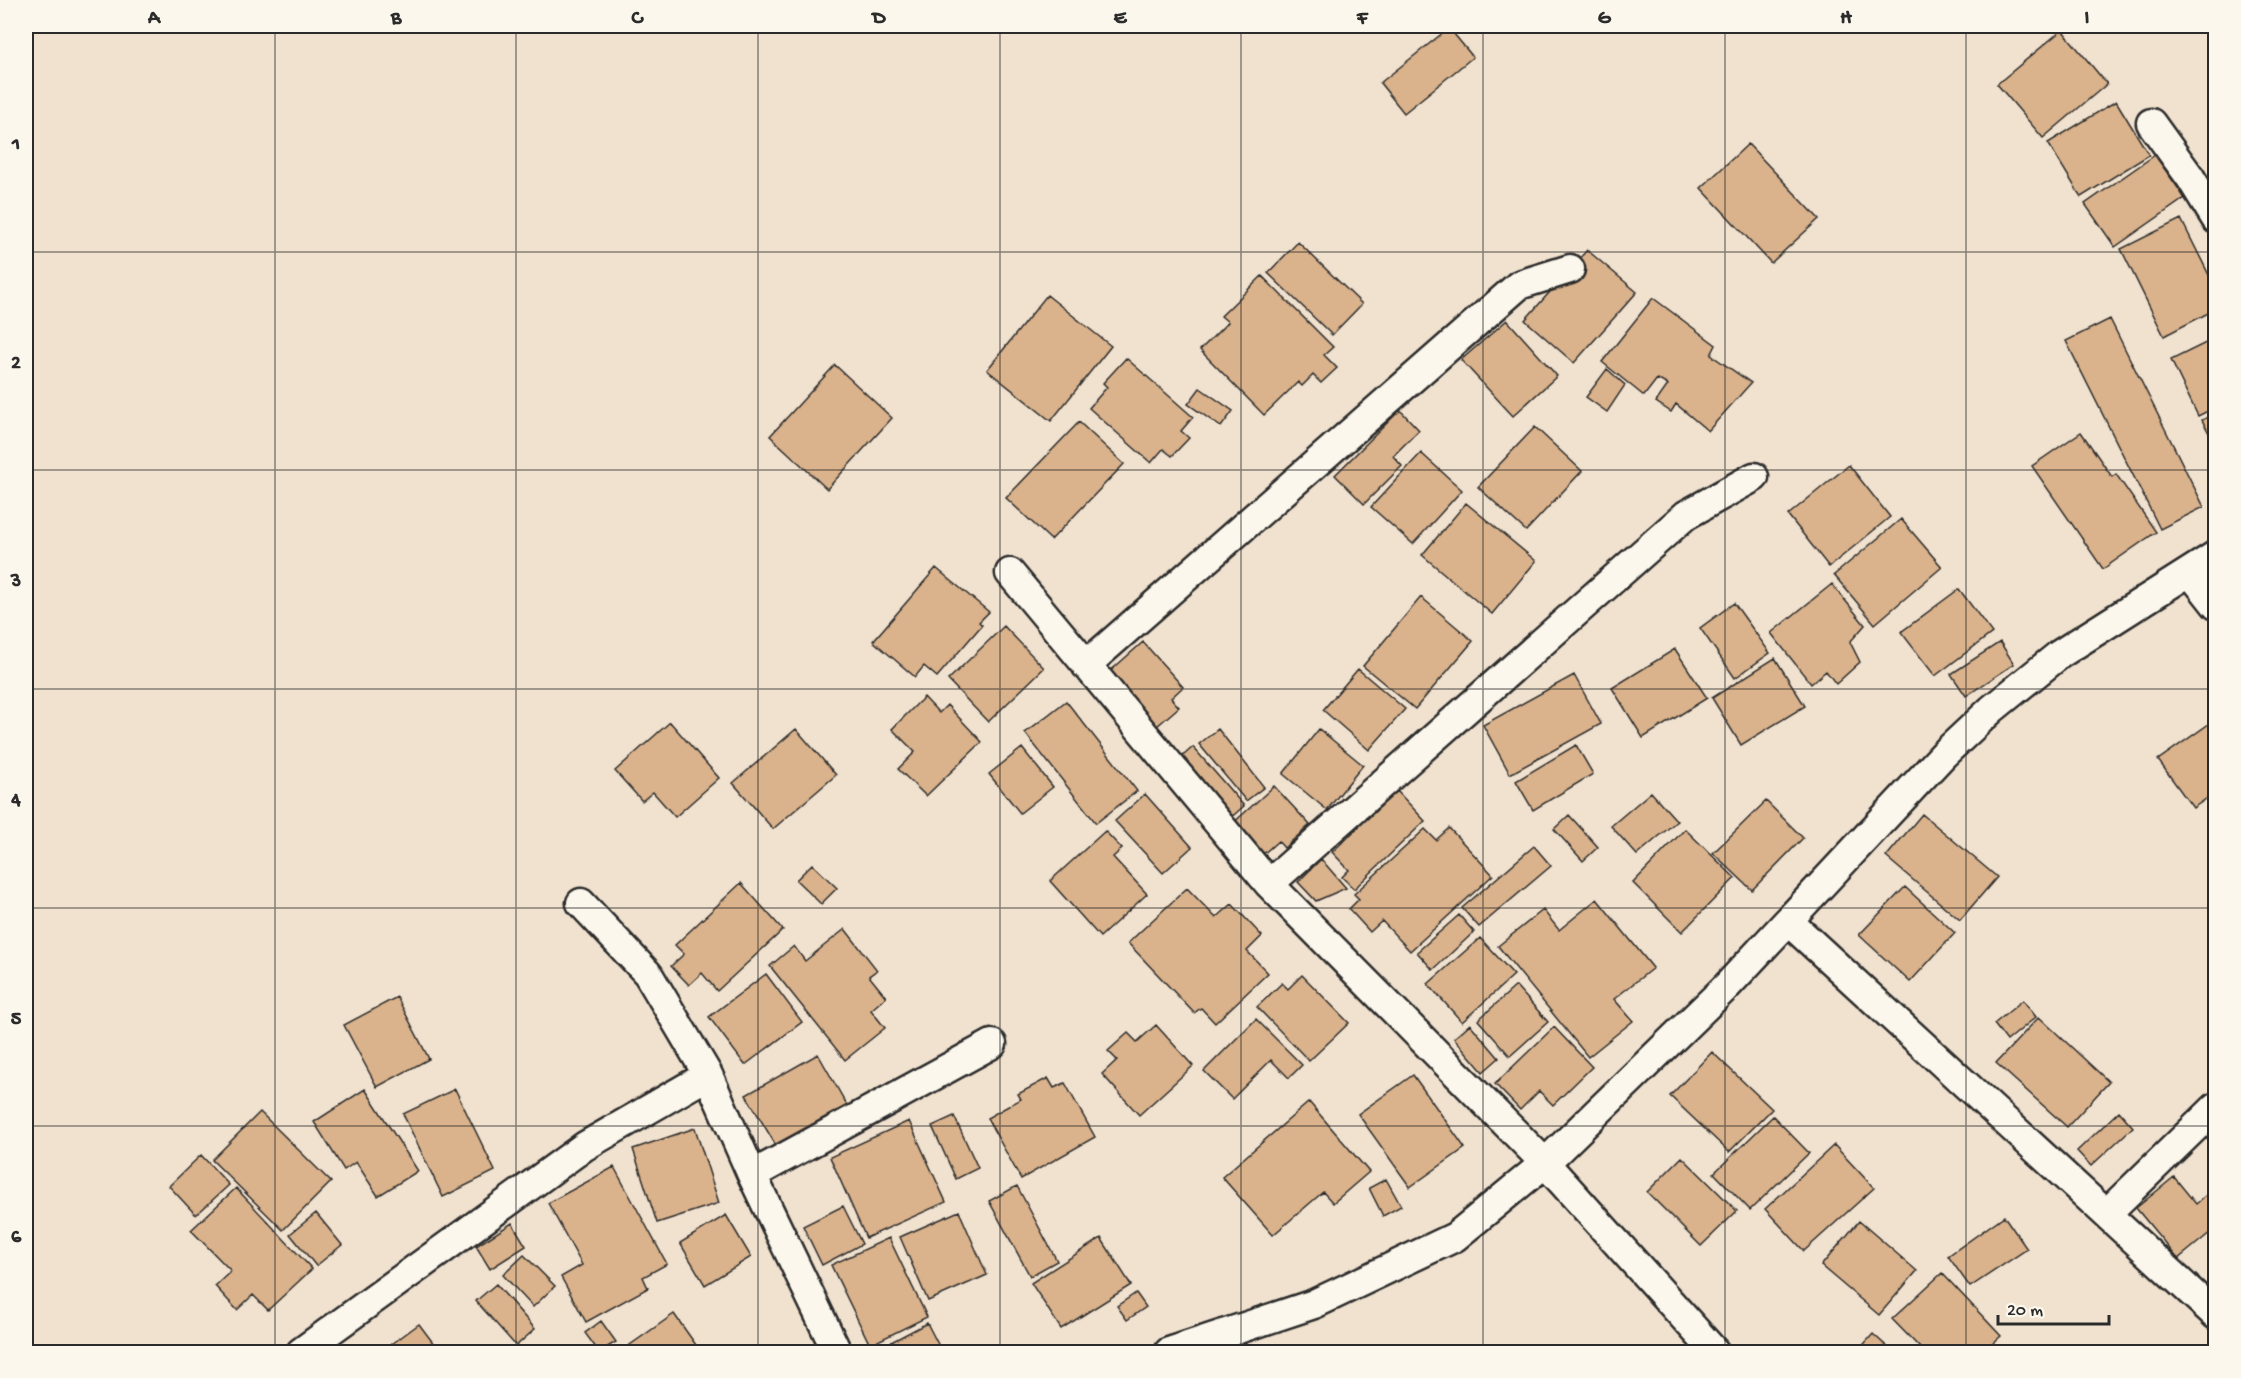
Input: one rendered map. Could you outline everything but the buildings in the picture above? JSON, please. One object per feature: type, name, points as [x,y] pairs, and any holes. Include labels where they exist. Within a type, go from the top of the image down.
[{"type":"street","points":[[2151,123],[2190,177],[2216,219]]},
{"type":"street","points":[[1086,665],[1519,285],[1570,269]]},
{"type":"street","points":[[1269,884],[1686,515],[1754,477]]},
{"type":"street","points":[[1169,1353],[1314,1304],[1455,1237],[1545,1163],[1727,986],[1944,754],[1992,709],[2060,654],[2216,555]]},
{"type":"street","points":[[2190,572],[2216,605]]},
{"type":"street","points":[[1010,573],[1269,884],[1545,1163],[1715,1353]]},
{"type":"street","points":[[580,903],[648,974],[708,1075],[752,1175],[837,1353]]},
{"type":"street","points":[[1788,921],[2216,1314]]},
{"type":"street","points":[[752,1175],[992,1044]]},
{"type":"street","points":[[301,1353],[585,1146],[708,1075]]},
{"type":"street","points":[[2107,1213],[2216,1107]]}]
